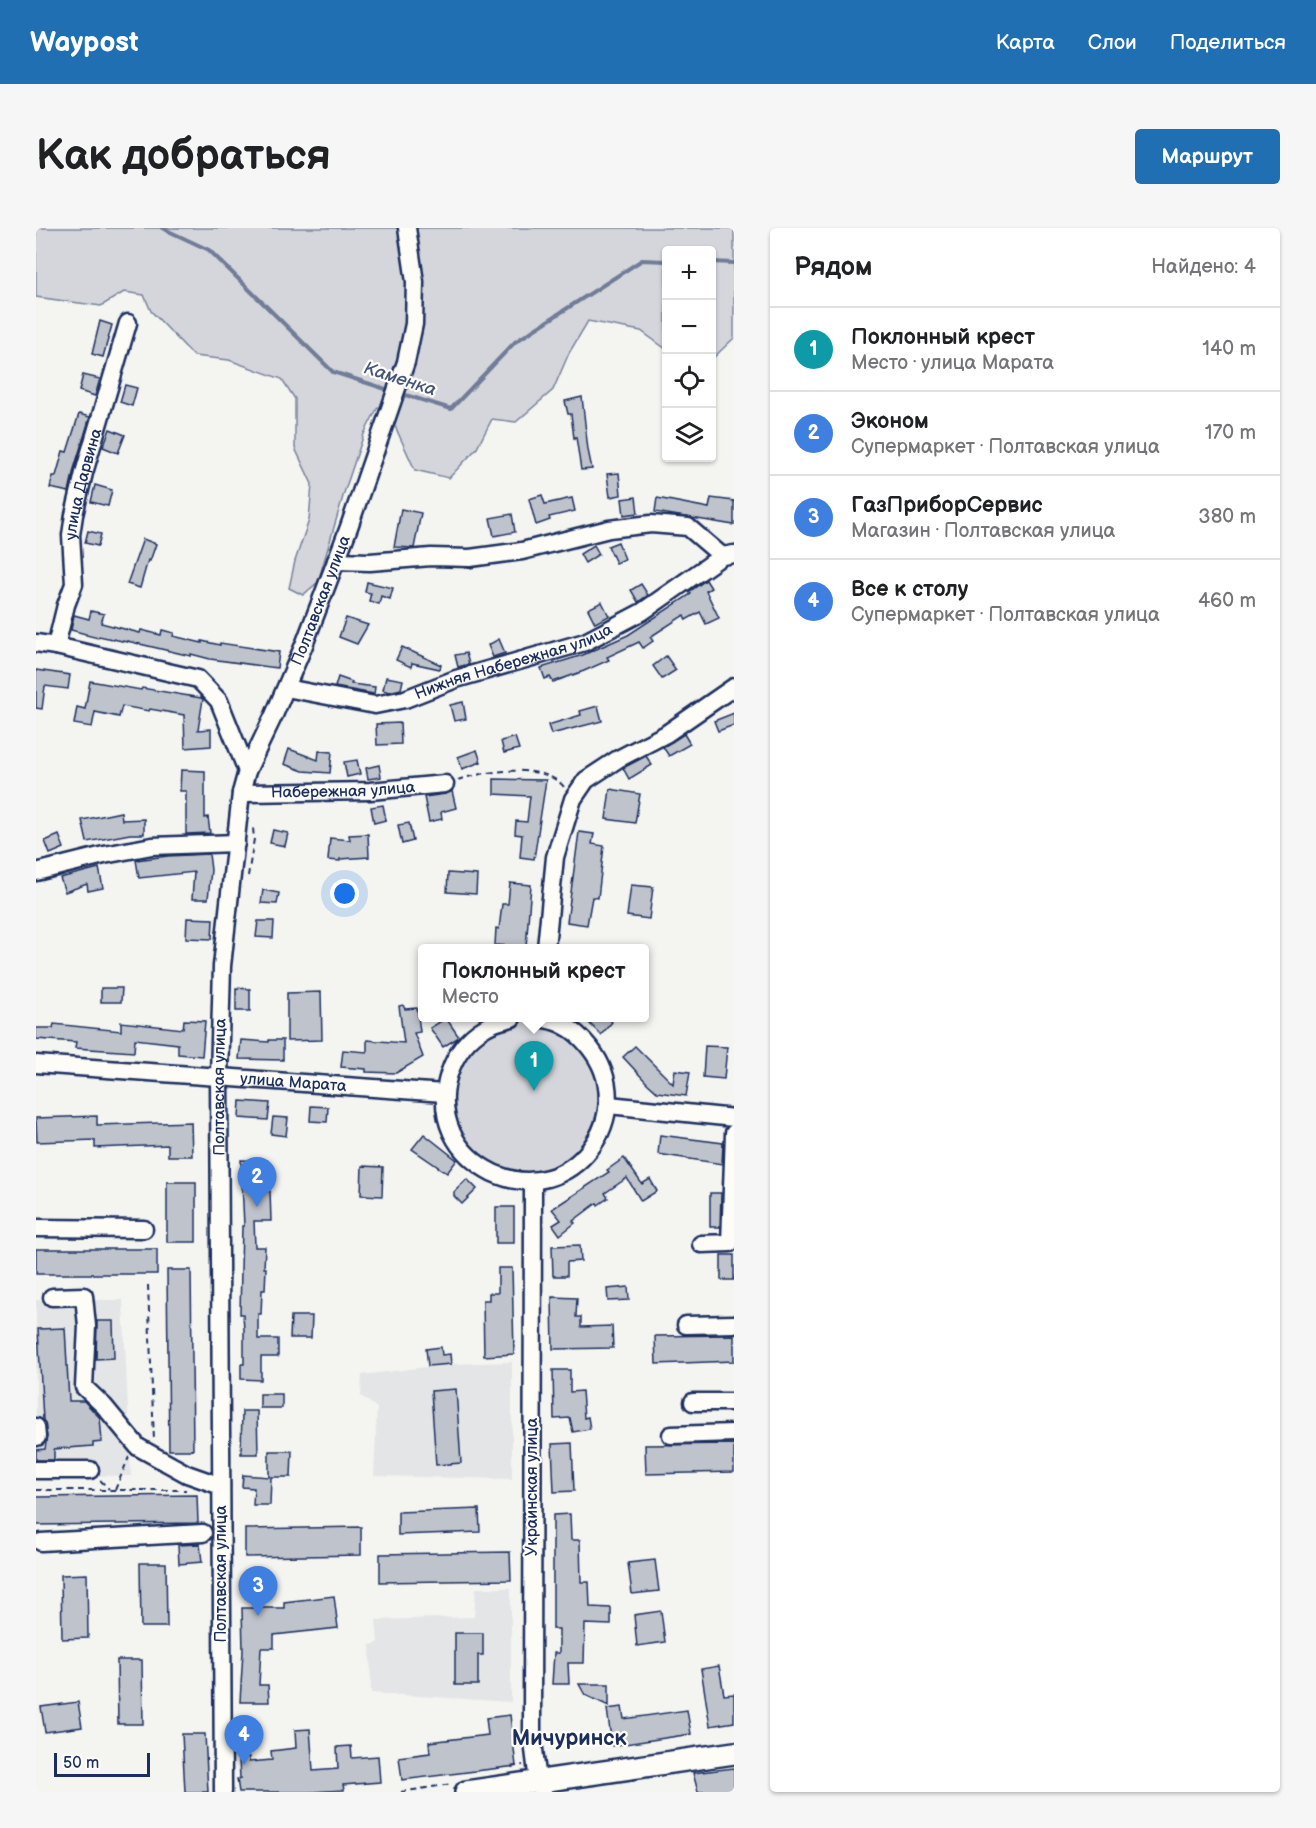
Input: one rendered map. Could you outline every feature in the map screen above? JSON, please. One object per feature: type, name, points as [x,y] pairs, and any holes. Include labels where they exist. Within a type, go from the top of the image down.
[{"type":"main road","points":[[466,1792],[541,1787],[734,1753]]},
{"type":"street","name":"Полтавская улица","points":[[222,1792],[219,1077],[222,966],[241,793],[247,771],[286,688],[336,561],[406,362],[414,324],[415,282],[407,228]]},
{"type":"street","name":"улица Дарвина","points":[[56,646],[74,584],[71,535],[74,515],[128,323]]},
{"type":"street","name":"Нижняя Набережная улица","points":[[286,688],[375,705],[405,699],[456,679],[585,642],[642,612],[728,555],[688,527],[651,524],[609,529],[522,551],[480,557],[431,557],[370,562],[336,561]]},
{"type":"street","points":[[36,643],[198,679],[219,701],[247,771]]},
{"type":"street","points":[[546,944],[555,856],[573,799],[586,780],[618,759],[666,734],[734,687]]},
{"type":"street","name":"Набережная улица","points":[[241,793],[370,791],[445,784]]},
{"type":"street","points":[[36,872],[152,846],[236,843]]},
{"type":"street","points":[[498,1022],[487,1026],[465,1043],[450,1066],[444,1093],[447,1121],[459,1147],[479,1166],[504,1178],[533,1181],[555,1176],[576,1165],[592,1148],[603,1128],[609,1105],[607,1081],[598,1058],[583,1039],[555,1022]]},
{"type":"street","name":"улица Марата","points":[[36,1064],[444,1093]]},
{"type":"street","points":[[609,1105],[734,1118]]},
{"type":"street","points":[[701,1244],[730,1243],[734,1133]]},
{"type":"street","name":"Украинская улица","points":[[533,1181],[532,1733],[541,1787]]},
{"type":"street","points":[[36,1228],[144,1229]]},
{"type":"street","points":[[52,1297],[84,1296],[87,1326],[84,1387],[105,1406],[138,1446],[187,1474],[221,1486]]},
{"type":"street","points":[[686,1325],[734,1324]]},
{"type":"street","points":[[693,1402],[734,1402]]},
{"type":"street","points":[[36,1427],[37,1437]]},
{"type":"street","points":[[671,1435],[734,1433]]},
{"type":"street","points":[[36,1470],[90,1470]]},
{"type":"street","points":[[41,1542],[203,1533]]},
{"type":"path","points":[[445,784],[474,774],[512,771],[543,774],[561,783],[573,799]]},
{"type":"path","points":[[148,1285],[154,1455]]},
{"type":"path","points":[[116,1490],[127,1458],[138,1446]]},
{"type":"path","points":[[36,1490],[192,1490]]},
{"type":"shaded area","points":[[36,228],[734,228],[734,338],[716,355],[716,246],[662,246],[662,346],[641,331],[588,321],[569,353],[553,390],[516,422],[492,419],[477,448],[449,478],[415,470],[389,413],[378,407],[364,434],[318,582],[303,595],[289,588],[295,561],[309,520],[312,484],[295,448],[295,399],[282,379],[229,360],[194,356],[151,311],[144,295],[124,292],[101,306],[36,297]]},
{"type":"shaded area","points":[[504,1022],[554,1022],[563,1025],[607,1081],[592,1148],[533,1181],[479,1166],[447,1121],[450,1066],[465,1043]]},
{"type":"shaded area","points":[[36,1300],[123,1300],[131,1476],[36,1475]]},
{"type":"shaded area","points":[[512,1362],[512,1479],[374,1476],[377,1408],[361,1396],[362,1375],[451,1364]]},
{"type":"shaded area","points":[[476,1588],[511,1588],[511,1702],[371,1693],[370,1645],[378,1643],[376,1620],[474,1617]]},
{"type":"building","points":[[100,321],[112,325],[103,357],[92,354]]},
{"type":"building","points":[[83,375],[100,379],[95,396],[79,391]]},
{"type":"building","points":[[125,385],[137,388],[132,406],[120,402]]},
{"type":"building","points":[[582,397],[592,469],[581,470],[571,414],[568,414],[565,401]]},
{"type":"building","points":[[79,414],[90,417],[69,492],[50,488],[63,451],[67,452]]},
{"type":"building","points":[[110,429],[125,435],[118,453],[103,447]]},
{"type":"building","points":[[619,473],[621,495],[610,497],[607,474]]},
{"type":"building","points":[[95,485],[112,490],[108,506],[91,502]]},
{"type":"building","points":[[542,495],[545,504],[572,498],[575,511],[549,517],[550,520],[536,525],[529,499]]},
{"type":"building","points":[[636,497],[638,513],[624,515],[622,499]]},
{"type":"building","points":[[657,498],[709,508],[711,498],[734,501],[734,525],[655,512]]},
{"type":"building","points":[[401,509],[421,513],[414,548],[394,547]]},
{"type":"building","points":[[512,514],[515,532],[494,536],[490,518]]},
{"type":"building","points":[[88,531],[101,534],[98,546],[85,543]]},
{"type":"building","points":[[143,539],[156,544],[150,561],[148,560],[140,588],[127,584]]},
{"type":"building","points":[[618,542],[625,559],[616,563],[608,546]]},
{"type":"building","points":[[594,545],[599,554],[585,563],[580,554]]},
{"type":"building","points":[[706,580],[711,588],[706,591],[719,618],[706,624],[700,612],[686,620],[684,615],[650,637],[653,641],[643,648],[639,642],[607,657],[609,660],[584,671],[553,682],[550,677],[545,679],[541,668],[583,655],[628,635],[691,594],[689,592]]},
{"type":"building","points":[[367,582],[393,588],[390,599],[381,596],[379,604],[369,601],[371,593],[365,592]]},
{"type":"building","points":[[641,584],[648,595],[638,602],[631,590]]},
{"type":"building","points":[[602,602],[609,616],[595,623],[588,609]]},
{"type":"building","points":[[91,611],[104,614],[101,623],[140,633],[141,630],[161,635],[162,630],[174,633],[173,636],[202,643],[202,641],[220,645],[220,643],[279,652],[277,668],[210,659],[191,654],[191,656],[127,641],[99,636],[98,638],[71,630],[74,615],[89,619]]},
{"type":"building","points":[[346,618],[368,625],[357,644],[339,637]]},
{"type":"building","points":[[499,639],[505,653],[493,657],[488,645]]},
{"type":"building","points":[[402,647],[441,665],[440,669],[412,663],[411,667],[396,660]]},
{"type":"building","points":[[466,653],[469,664],[458,667],[455,655]]},
{"type":"building","points":[[666,656],[676,670],[662,679],[653,666]]},
{"type":"building","points":[[36,670],[70,675],[68,689],[45,686],[42,709],[36,708]]},
{"type":"building","points":[[338,677],[352,682],[351,684],[375,687],[374,694],[335,687]]},
{"type":"building","points":[[386,677],[403,680],[401,689],[389,692],[383,690]]},
{"type":"building","points":[[90,681],[203,699],[198,730],[211,729],[211,746],[185,748],[184,715],[150,709],[149,711],[122,706],[119,717],[95,712],[92,727],[74,724],[77,707],[85,709]]},
{"type":"building","points":[[463,702],[466,719],[454,721],[450,705]]},
{"type":"building","points":[[598,706],[602,721],[551,734],[548,725],[581,715],[580,711]]},
{"type":"building","points":[[734,713],[734,725],[718,731],[714,721]]},
{"type":"building","points":[[400,723],[401,744],[377,745],[376,724]]},
{"type":"building","points":[[684,734],[690,744],[669,756],[663,747]]},
{"type":"building","points":[[515,737],[519,749],[504,753],[501,741]]},
{"type":"building","points":[[289,749],[318,760],[319,751],[332,752],[330,773],[303,771],[284,764]]},
{"type":"building","points":[[477,750],[481,762],[462,769],[458,757]]},
{"type":"building","points":[[646,756],[652,765],[629,779],[623,768]]},
{"type":"building","points":[[357,760],[360,774],[347,777],[344,762]]},
{"type":"building","points":[[379,765],[381,777],[368,779],[366,768]]},
{"type":"building","points":[[181,770],[205,771],[205,818],[208,817],[210,833],[186,834],[186,791],[180,791]]},
{"type":"building","points":[[494,779],[546,780],[534,859],[520,857],[522,835],[515,834],[516,821],[527,822],[530,796],[494,794]]},
{"type":"building","points":[[610,789],[640,794],[635,823],[606,819]]},
{"type":"building","points":[[452,791],[456,808],[441,812],[442,819],[429,822],[424,797]]},
{"type":"building","points":[[383,805],[386,820],[374,823],[371,807]]},
{"type":"building","points":[[121,812],[122,820],[144,819],[144,834],[130,834],[87,842],[82,820]]},
{"type":"building","points":[[409,823],[413,841],[402,844],[398,825]]},
{"type":"building","points":[[273,830],[288,833],[285,846],[270,843]]},
{"type":"building","points":[[579,832],[594,834],[592,844],[604,846],[598,898],[592,897],[587,925],[567,922]]},
{"type":"building","points":[[368,834],[369,857],[340,859],[340,861],[328,860],[330,838],[350,840],[349,835]]},
{"type":"building","points":[[59,835],[64,848],[50,854],[45,841]]},
{"type":"building","points":[[209,854],[211,870],[208,899],[192,899],[194,872],[139,878],[136,860]]},
{"type":"building","points":[[99,868],[103,888],[88,891],[87,884],[65,892],[60,878]]},
{"type":"building","points":[[448,873],[477,875],[476,894],[447,892]]},
{"type":"building","points":[[510,883],[531,885],[526,944],[495,944],[496,928],[499,929],[502,904],[508,904]]},
{"type":"building","points":[[631,885],[653,887],[649,919],[627,916]]},
{"type":"building","points":[[263,890],[279,893],[277,904],[261,903]]},
{"type":"building","points":[[187,918],[213,919],[212,939],[186,938]]},
{"type":"building","points":[[258,921],[274,921],[273,938],[256,937]]},
{"type":"building","points":[[101,988],[122,988],[121,1002],[101,1002]]},
{"type":"building","points":[[236,988],[250,989],[250,1011],[236,1011]]},
{"type":"building","points":[[321,992],[322,1040],[287,1041],[287,993]]},
{"type":"building","points":[[403,1005],[405,1009],[417,1008],[420,1032],[414,1033],[423,1057],[396,1073],[366,1072],[366,1069],[341,1067],[343,1050],[367,1052],[367,1040],[404,1043],[399,1006]]},
{"type":"building","points":[[184,1020],[205,1021],[202,1056],[178,1054],[178,1044],[135,1039],[134,1052],[75,1048],[76,1042],[36,1039],[36,1028],[53,1028],[54,1024],[121,1031],[121,1022],[183,1029]]},
{"type":"building","points":[[440,1022],[449,1022],[459,1037],[443,1047],[430,1028]]},
{"type":"building","points":[[588,1022],[612,1022],[601,1035]]},
{"type":"building","points":[[241,1040],[269,1042],[269,1040],[283,1040],[283,1060],[239,1059]]},
{"type":"building","points":[[635,1046],[673,1084],[675,1070],[690,1072],[686,1096],[657,1092],[647,1083],[623,1057]]},
{"type":"building","points":[[705,1046],[727,1047],[724,1079],[703,1077]]},
{"type":"building","points":[[240,1101],[270,1103],[268,1120],[239,1118]]},
{"type":"building","points":[[311,1106],[328,1107],[327,1122],[310,1121]]},
{"type":"building","points":[[97,1116],[97,1125],[191,1122],[192,1156],[168,1156],[168,1145],[95,1148],[95,1140],[37,1142],[36,1118]]},
{"type":"building","points":[[273,1117],[288,1118],[286,1136],[271,1134]]},
{"type":"building","points":[[424,1134],[457,1160],[447,1173],[412,1149]]},
{"type":"building","points":[[660,1135],[723,1143],[722,1164],[658,1154]]},
{"type":"building","points":[[624,1158],[642,1184],[650,1179],[657,1191],[641,1201],[627,1178],[605,1193],[608,1198],[598,1205],[597,1203],[573,1221],[575,1223],[560,1235],[553,1225],[561,1220],[552,1209],[609,1172],[607,1170]]},
{"type":"building","points":[[241,1160],[261,1161],[260,1192],[270,1191],[271,1221],[254,1221],[255,1247],[265,1247],[264,1268],[266,1268],[261,1314],[258,1314],[258,1339],[278,1339],[278,1357],[261,1357],[261,1380],[241,1379],[241,1364],[244,1364],[243,1314],[240,1314],[242,1226],[244,1226]]},
{"type":"building","points":[[362,1166],[383,1167],[382,1196],[361,1195]]},
{"type":"building","points":[[467,1179],[477,1189],[462,1204],[454,1196],[454,1192]]},
{"type":"building","points":[[167,1182],[196,1182],[196,1242],[167,1242]]},
{"type":"building","points":[[710,1193],[721,1193],[720,1227],[710,1227]]},
{"type":"building","points":[[496,1207],[514,1207],[514,1243],[496,1243]]},
{"type":"building","points":[[580,1245],[581,1261],[567,1262],[567,1276],[553,1276],[552,1246]]},
{"type":"building","points":[[36,1249],[157,1249],[157,1274],[36,1274]]},
{"type":"building","points":[[721,1255],[734,1255],[734,1280],[721,1280]]},
{"type":"building","points":[[498,1268],[512,1268],[514,1354],[484,1356],[483,1300],[489,1300],[489,1293],[498,1293]]},
{"type":"building","points":[[167,1270],[191,1270],[193,1450],[169,1450]]},
{"type":"building","points":[[628,1287],[629,1300],[608,1301],[607,1289]]},
{"type":"building","points":[[552,1297],[577,1298],[576,1317],[581,1317],[581,1327],[612,1326],[613,1348],[553,1349]]},
{"type":"building","points":[[291,1316],[312,1316],[311,1338],[290,1338]]},
{"type":"building","points":[[97,1321],[113,1321],[114,1358],[96,1359]]},
{"type":"building","points":[[65,1328],[69,1401],[84,1401],[100,1418],[102,1442],[93,1443],[93,1446],[54,1449],[54,1460],[36,1460],[36,1450],[45,1449],[47,1436],[43,1420],[38,1329]]},
{"type":"building","points":[[734,1335],[734,1361],[656,1364],[655,1336]]},
{"type":"building","points":[[441,1347],[442,1355],[450,1354],[451,1364],[428,1366],[426,1349]]},
{"type":"building","points":[[553,1370],[570,1370],[570,1392],[582,1391],[584,1418],[588,1417],[590,1429],[573,1432],[570,1418],[554,1419]]},
{"type":"building","points":[[456,1389],[461,1463],[436,1465],[431,1391]]},
{"type":"building","points":[[260,1394],[282,1394],[282,1408],[260,1408]]},
{"type":"building","points":[[242,1411],[257,1411],[258,1454],[241,1454]]},
{"type":"building","points":[[572,1443],[574,1491],[554,1492],[552,1444]]},
{"type":"building","points":[[734,1444],[734,1472],[646,1474],[645,1445]]},
{"type":"building","points":[[269,1451],[292,1451],[291,1477],[271,1477],[270,1505],[253,1505],[254,1488],[242,1487],[243,1475],[269,1477]]},
{"type":"building","points":[[197,1495],[198,1523],[36,1525],[36,1497]]},
{"type":"building","points":[[479,1509],[480,1532],[398,1535],[398,1512]]},
{"type":"building","points":[[570,1514],[571,1540],[580,1540],[581,1582],[589,1582],[590,1607],[611,1608],[611,1625],[585,1624],[584,1663],[568,1663],[569,1684],[552,1684],[554,1653],[559,1653],[559,1629],[553,1629],[553,1515]]},
{"type":"building","points":[[361,1527],[361,1555],[245,1557],[245,1529]]},
{"type":"building","points":[[200,1544],[202,1562],[179,1564],[178,1545]]},
{"type":"building","points":[[510,1552],[511,1580],[380,1582],[380,1554]]},
{"type":"building","points":[[655,1560],[659,1591],[632,1594],[628,1563]]},
{"type":"building","points":[[140,1563],[166,1563],[167,1627],[141,1627]]},
{"type":"building","points":[[87,1574],[88,1638],[62,1639],[61,1575]]},
{"type":"building","points":[[334,1596],[338,1628],[274,1635],[274,1648],[261,1648],[259,1685],[268,1685],[269,1702],[240,1702],[243,1651],[242,1608],[284,1608],[284,1602]]},
{"type":"building","points":[[661,1611],[665,1642],[637,1646],[634,1615]]},
{"type":"building","points":[[455,1633],[483,1633],[483,1655],[478,1655],[478,1685],[455,1685]]},
{"type":"building","points":[[117,1660],[142,1660],[143,1724],[118,1724]]},
{"type":"building","points":[[719,1666],[724,1695],[734,1694],[734,1722],[710,1726],[701,1669]]},
{"type":"building","points":[[579,1684],[609,1684],[609,1706],[585,1695]]},
{"type":"building","points":[[78,1702],[82,1727],[45,1732],[41,1707]]},
{"type":"building","points":[[622,1707],[624,1719],[687,1710],[691,1734],[612,1746],[607,1709]]},
{"type":"building","points":[[510,1715],[516,1766],[402,1780],[399,1757],[430,1753],[429,1742],[488,1735],[486,1718]]},
{"type":"building","points":[[310,1729],[313,1771],[338,1769],[337,1747],[351,1746],[352,1758],[378,1756],[380,1782],[343,1785],[344,1790],[239,1792],[237,1779],[240,1779],[239,1758],[249,1757],[249,1762],[272,1760],[271,1751],[296,1748],[295,1730]]},
{"type":"building","points":[[182,1734],[205,1734],[208,1792],[185,1792]]},
{"type":"building","points":[[734,1768],[734,1792],[698,1792],[693,1773]]},
{"type":"waterway","name":"Каменка","points":[[162,228],[209,250],[333,372],[392,391]]},
{"type":"waterway","name":"Каменка","points":[[399,393],[451,409],[515,342],[642,260],[662,261]]},
{"type":"waterway","name":"Каменка","points":[[716,262],[734,263]]},
{"type":"place","name":"Поклонный крест","points":[[534,1091]]},
{"type":"place","name":"Эконом","points":[[257,1207]]},
{"type":"place","name":"ГазПриборСервис","points":[[258,1616]]},
{"type":"place","name":"Все к столу","points":[[244,1765]]},
{"type":"district","name":"Мичуринск","points":[[569,1738]]}]
